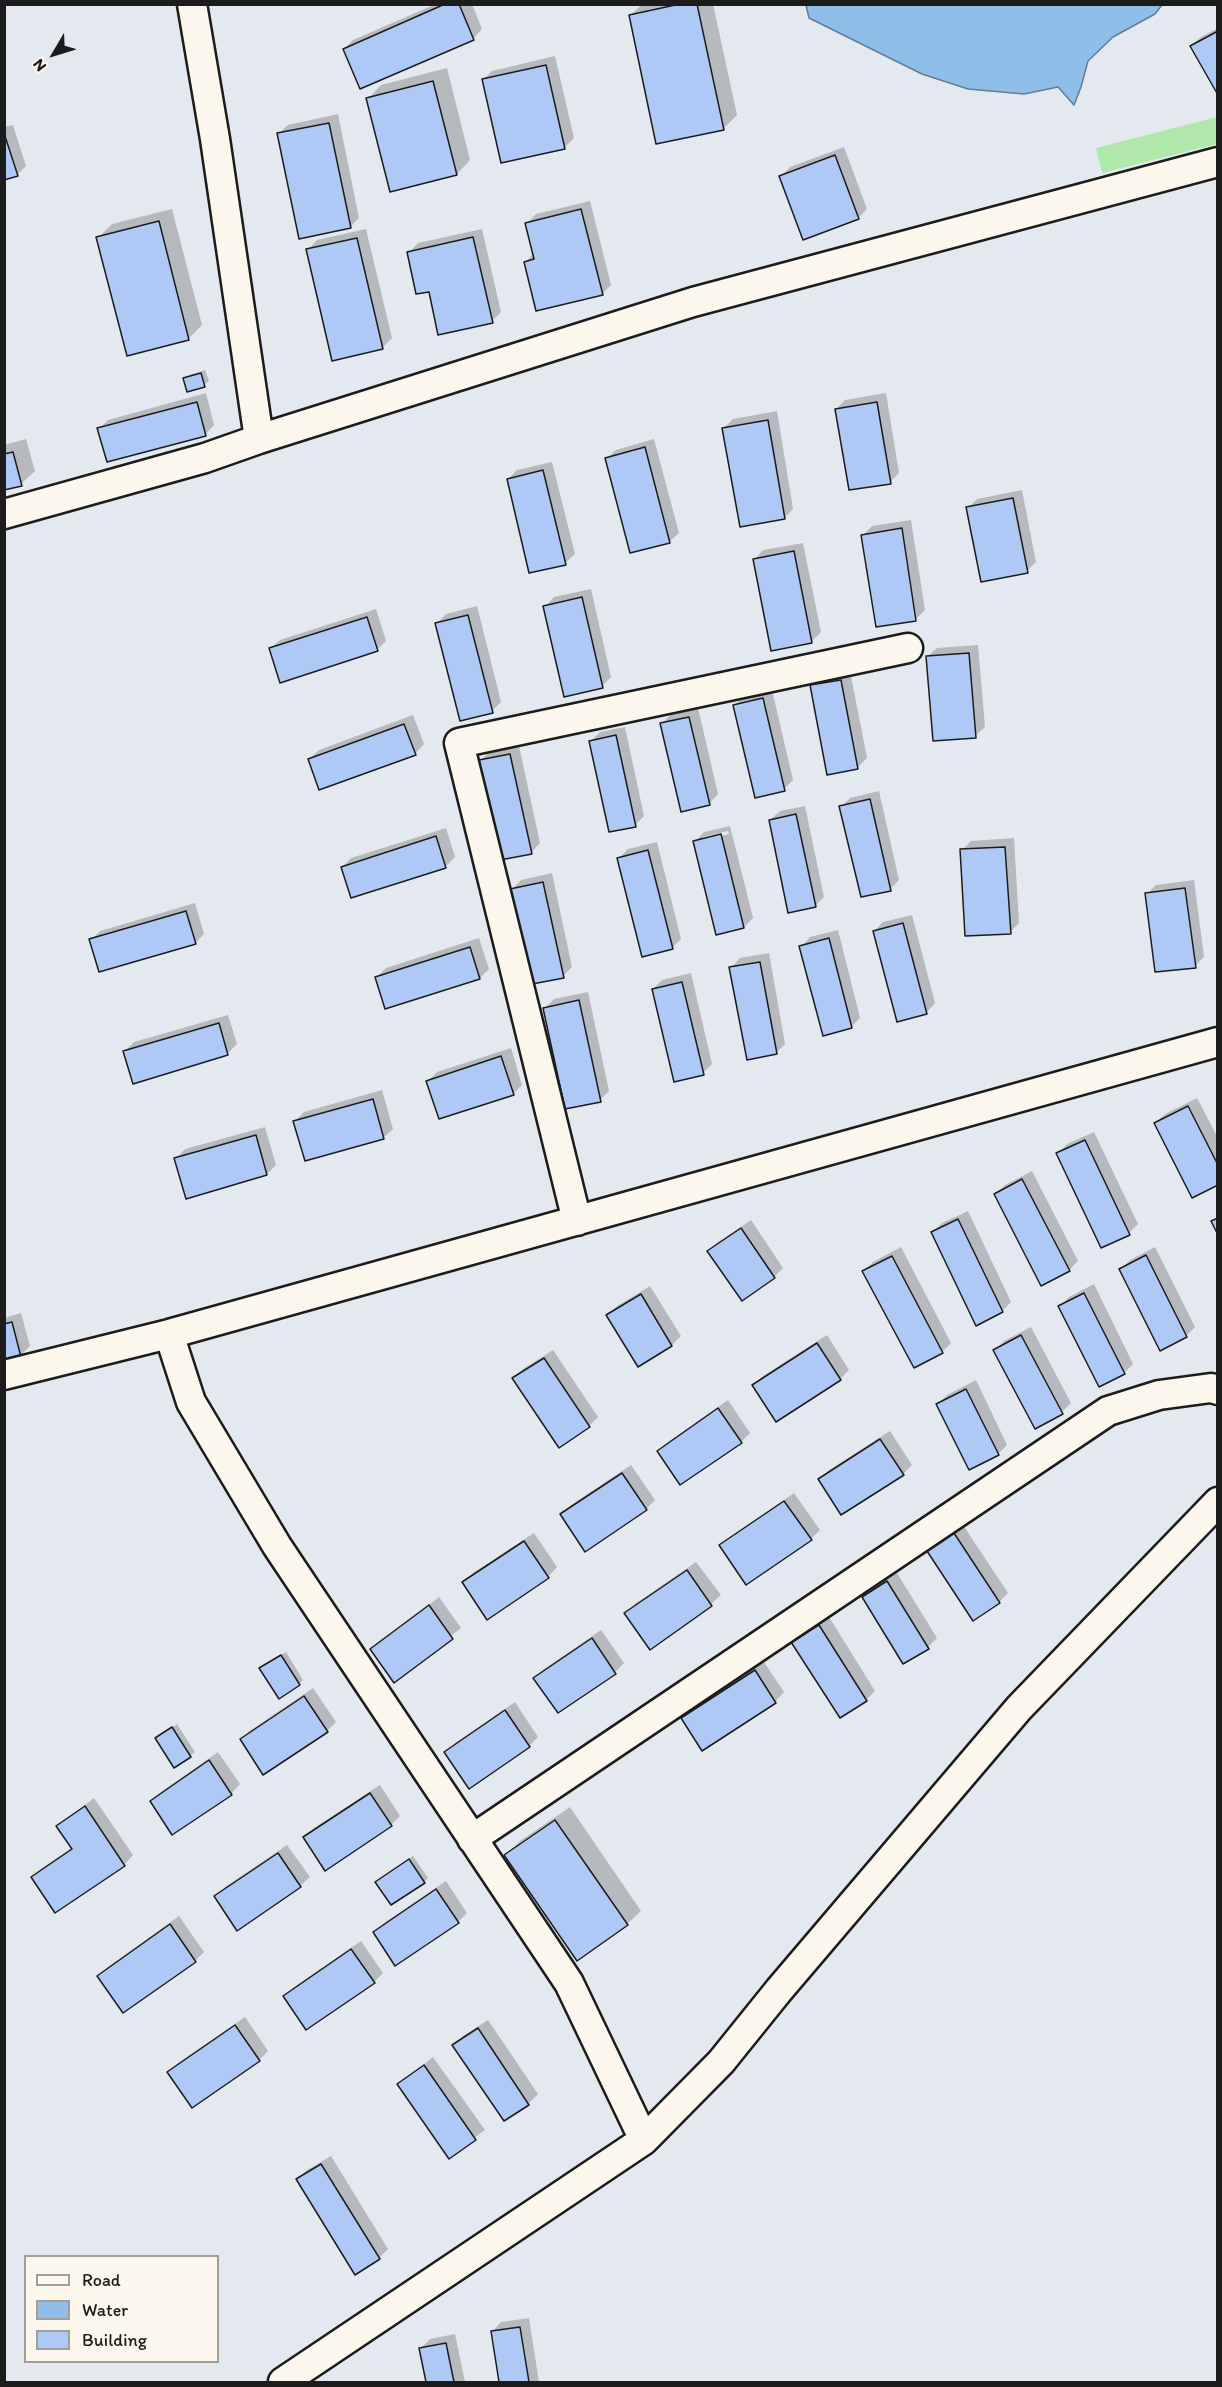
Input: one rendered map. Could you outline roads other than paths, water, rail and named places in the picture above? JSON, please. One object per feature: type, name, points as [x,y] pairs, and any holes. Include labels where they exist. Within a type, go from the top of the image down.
[{"type":"street","points":[[192,4],[215,139],[260,439]]},
{"type":"street","points":[[4,514],[205,458],[693,302],[1218,162]]},
{"type":"street","points":[[577,1221],[459,743],[908,648]]},
{"type":"street","points":[[4,1375],[169,1334],[1218,1042]]},
{"type":"street","points":[[169,1334],[191,1402],[277,1546],[569,1983],[644,2140]]},
{"type":"street","points":[[472,1839],[1108,1411],[1159,1395],[1211,1388],[1218,1390]]},
{"type":"street","points":[[284,2382],[644,2140],[720,2062],[1019,1708],[1218,1502]]},
{"type":"water","points":[[806,4],[1162,5],[1155,14],[1113,37],[1088,61],[1074,105],[1058,87],[1024,94],[968,89],[922,74],[809,18]]}]
